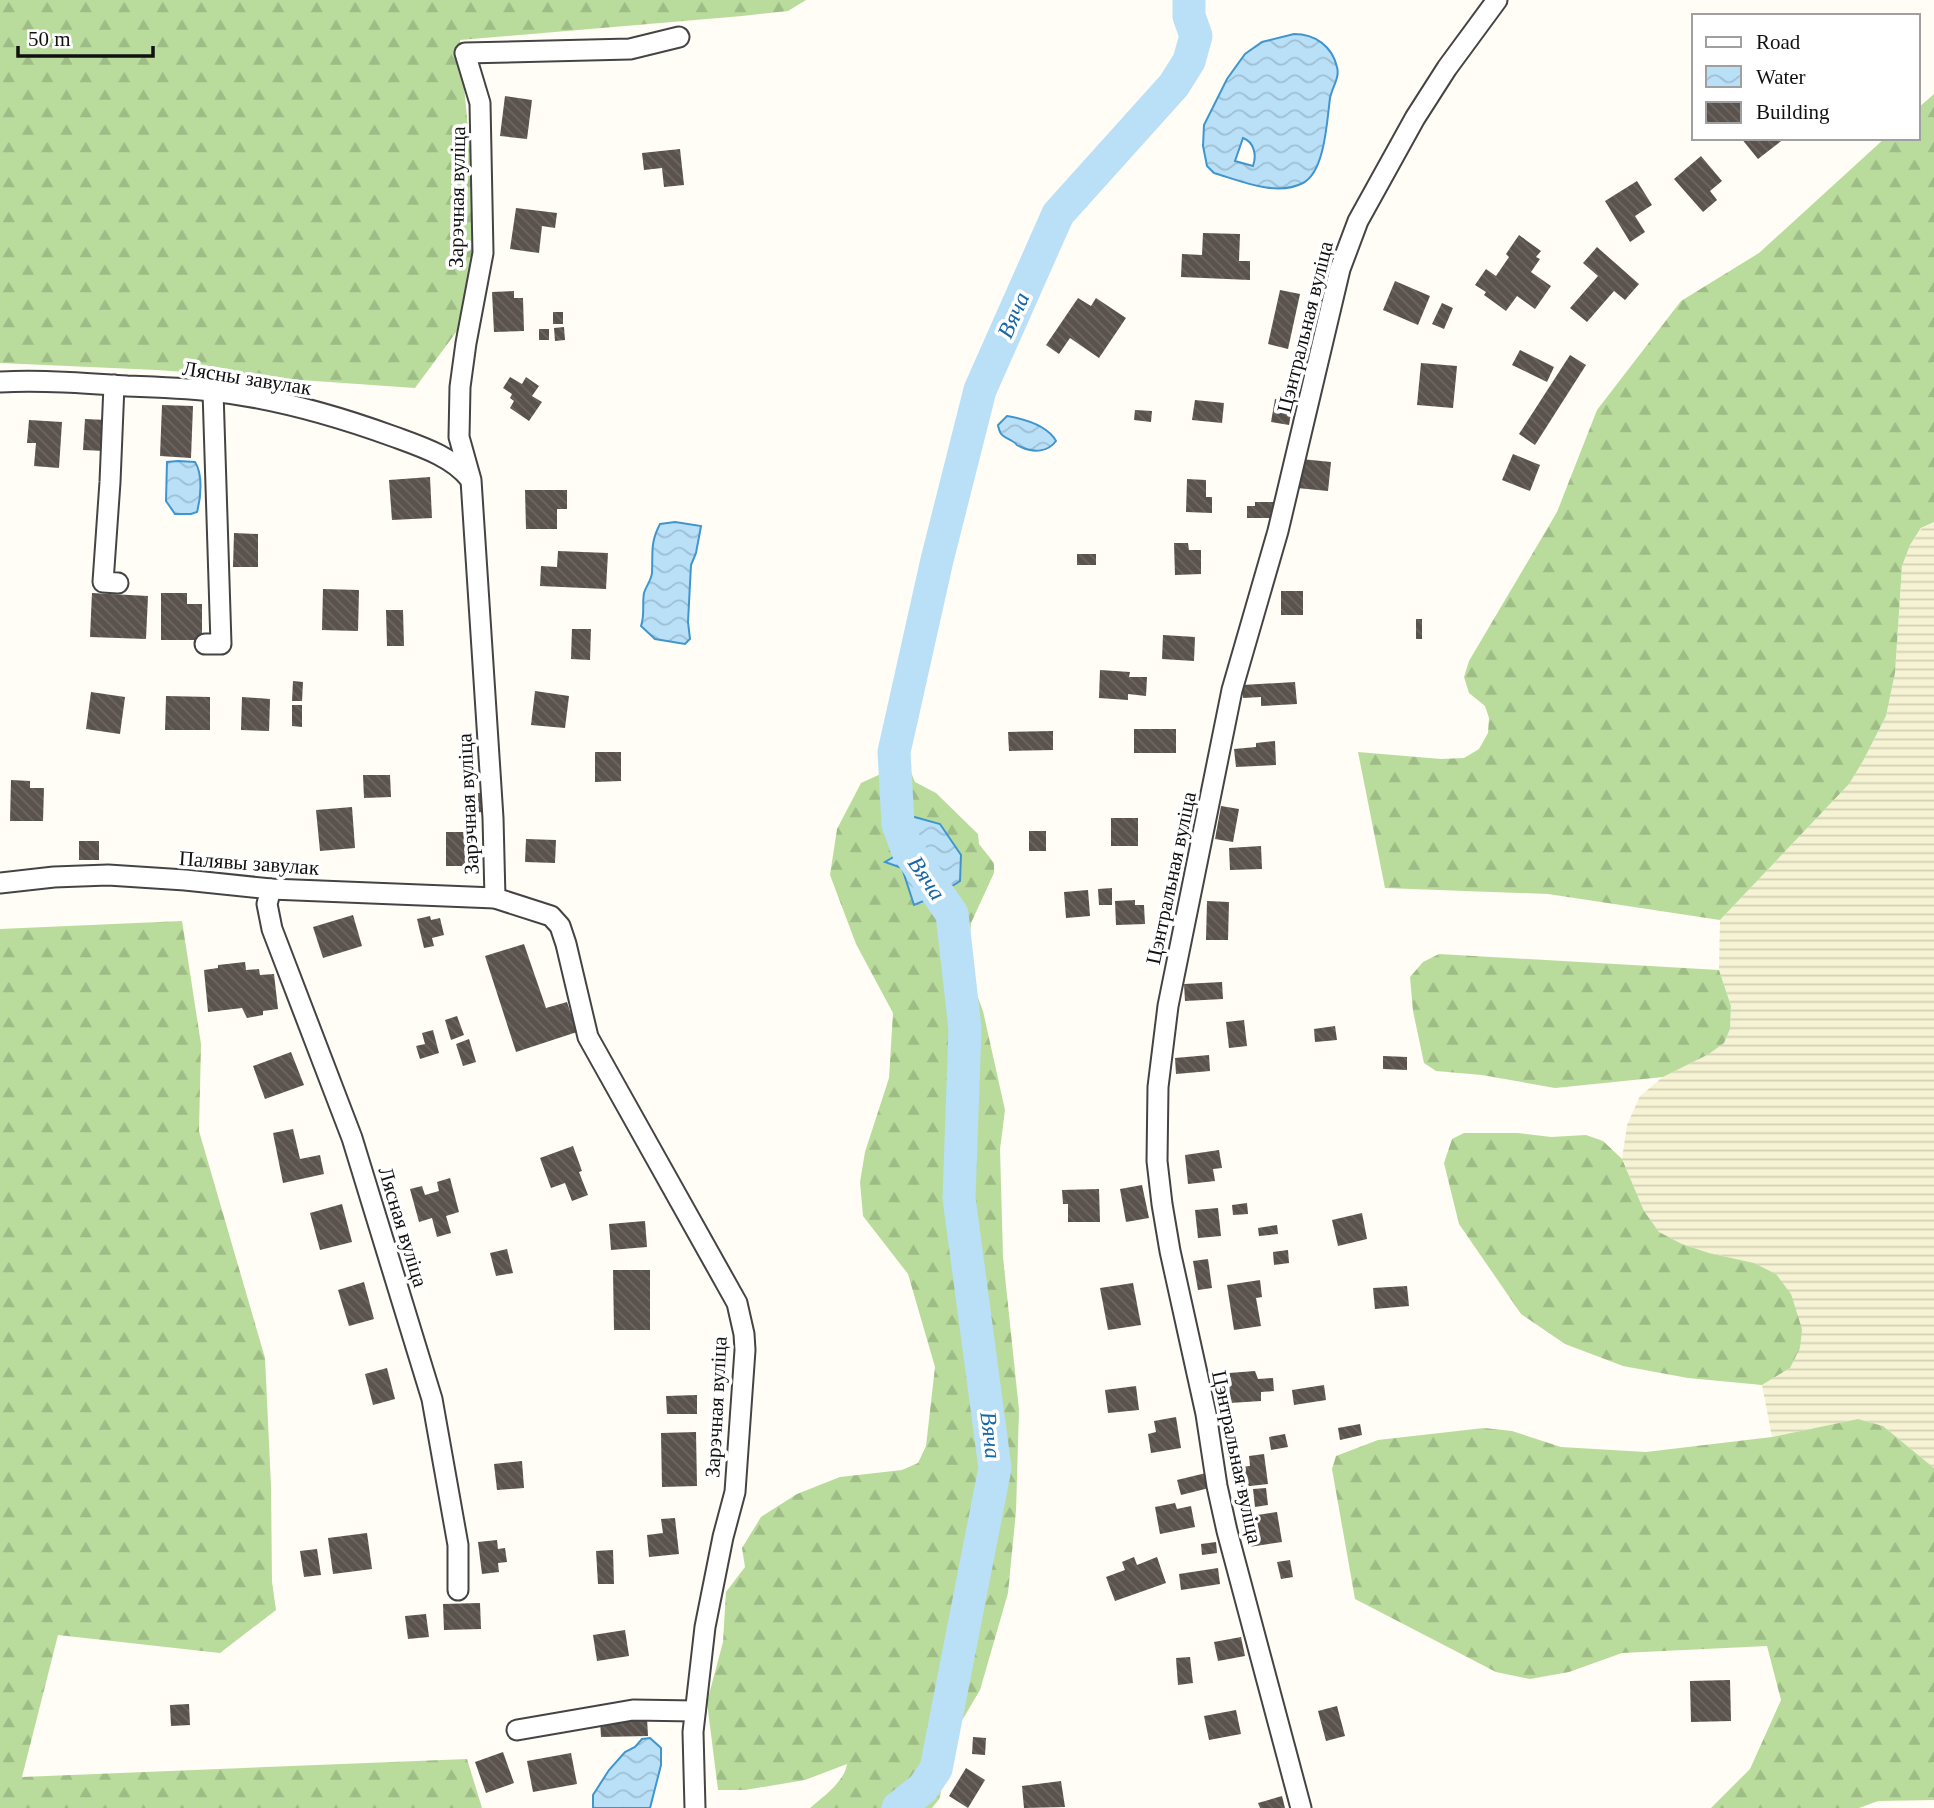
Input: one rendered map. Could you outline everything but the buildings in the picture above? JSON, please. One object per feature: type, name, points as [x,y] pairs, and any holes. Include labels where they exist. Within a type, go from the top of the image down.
[{"type":"street","name":"Цэнтральная вуліца","points":[[1301,1808],[1227,1531],[1206,1414],[1170,1251],[1157,1161],[1156,1121],[1161,1054],[1180,944],[1232,690],[1279,531],[1340,269],[1363,212],[1415,118],[1447,68],[1497,0]]},
{"type":"street","name":"Зарэчная вуліца","points":[[679,37],[631,50],[465,53],[480,103],[483,253],[460,387],[459,437],[471,480],[492,806],[495,898],[551,916],[560,926],[588,1037],[737,1303],[744,1334],[735,1492],[705,1626],[695,1711],[695,1808]]},
{"type":"street","name":"Лясны завулак","points":[[0,382],[213,391],[279,402],[349,420],[429,450],[463,470],[471,480]]},
{"type":"street","points":[[114,385],[103,582],[118,583]]},
{"type":"street","points":[[205,643],[221,644],[213,391]]},
{"type":"street","name":"Палявы завулак","points":[[0,883],[54,877],[108,876],[185,880],[271,889],[495,898]]},
{"type":"street","name":"Лясная вуліца","points":[[271,889],[267,904],[272,929],[352,1138],[432,1399],[458,1545],[458,1590]]},
{"type":"street","points":[[517,1730],[633,1710],[695,1711]]},
{"type":"shaded area","points":[[1934,522],[1934,1468],[1883,1426],[1858,1419],[1772,1437],[1762,1385],[1790,1368],[1776,1274],[1754,1263],[1682,1244],[1659,1232],[1644,1211],[1622,1159],[1627,1125],[1640,1096],[1663,1077],[1709,1054],[1724,1043],[1730,1029],[1731,1006],[1719,970],[1720,920],[1849,784],[1886,716],[1895,673],[1902,566],[1910,545],[1922,528]]},
{"type":"green space","points":[[0,0],[806,0],[788,11],[460,40],[478,242],[457,331],[415,388],[157,370],[0,363]]},
{"type":"green space","points":[[1934,94],[1934,522],[1921,528],[1910,545],[1902,566],[1895,673],[1886,716],[1849,784],[1720,920],[1548,894],[1385,888],[1358,752],[1441,759],[1464,758],[1479,749],[1488,733],[1489,718],[1485,706],[1469,693],[1464,677],[1469,661],[1557,512],[1597,410],[1681,301],[1759,253],[1883,140],[1920,140],[1920,106]]},
{"type":"green space","points":[[904,767],[910,770],[915,782],[936,793],[978,834],[979,844],[994,863],[994,873],[971,923],[967,969],[983,1011],[1005,1110],[1000,1149],[1003,1257],[1019,1410],[1016,1511],[1008,1593],[980,1690],[947,1746],[940,1798],[932,1808],[810,1808],[838,1782],[847,1764],[805,1780],[745,1790],[718,1790],[707,1702],[723,1642],[726,1592],[745,1567],[742,1548],[761,1517],[797,1494],[840,1477],[902,1470],[918,1463],[926,1446],[935,1367],[908,1274],[863,1216],[860,1182],[865,1152],[889,1078],[893,1013],[856,944],[830,875],[837,829],[861,783]]},
{"type":"green space","points":[[182,921],[201,1044],[199,1131],[265,1358],[272,1582],[276,1610],[220,1653],[58,1635],[22,1777],[467,1759],[482,1808],[0,1808],[0,929]]},
{"type":"green space","points":[[1439,954],[1719,970],[1731,1006],[1730,1029],[1724,1043],[1709,1054],[1663,1077],[1555,1088],[1482,1075],[1436,1071],[1424,1063],[1413,1011],[1410,977],[1423,962]]},
{"type":"green space","points":[[1464,1133],[1518,1133],[1551,1137],[1586,1135],[1603,1141],[1622,1159],[1644,1211],[1659,1232],[1682,1244],[1754,1263],[1776,1274],[1791,1294],[1802,1329],[1800,1348],[1790,1368],[1762,1385],[1688,1378],[1623,1366],[1565,1344],[1521,1314],[1459,1224],[1444,1163],[1452,1139]]},
{"type":"green space","points":[[1858,1419],[1883,1426],[1934,1468],[1934,1800],[1878,1801],[1859,1808],[1711,1808],[1750,1769],[1781,1700],[1767,1646],[1622,1653],[1569,1672],[1530,1679],[1496,1672],[1355,1599],[1332,1469],[1336,1456],[1378,1440],[1484,1428],[1512,1431],[1561,1447],[1646,1452],[1772,1437]]},
{"type":"water","points":[[1294,34],[1309,36],[1327,47],[1337,67],[1326,132],[1316,168],[1303,183],[1293,187],[1258,186],[1214,173],[1207,166],[1203,146],[1204,125],[1227,79],[1245,54],[1262,42]],"holes":[[[1243,138],[1254,149],[1253,166],[1235,161]]]},
{"type":"water","points":[[1007,416],[1041,427],[1056,441],[1040,450],[1017,445],[1002,435],[999,429],[998,425]]},
{"type":"water","points":[[167,462],[195,462],[198,467],[198,506],[197,512],[191,514],[175,514],[166,501]]},
{"type":"water","points":[[675,522],[701,526],[691,565],[688,622],[690,639],[685,644],[655,639],[641,626],[644,593],[652,573],[655,537],[660,524]]},
{"type":"water","points":[[911,816],[940,824],[961,855],[960,881],[938,895],[914,905],[902,868],[885,862],[907,849],[898,824]]},
{"type":"water","points":[[650,1738],[661,1748],[661,1765],[650,1808],[593,1808],[593,1795],[609,1770],[625,1752],[635,1747],[642,1739]]},
{"type":"waterway","name":"Вяча","points":[[898,1808],[923,1788],[936,1769],[995,1468],[959,1198],[965,1029],[952,914],[907,849],[898,824],[894,752],[937,560],[980,390],[1058,214],[1174,85],[1189,61],[1196,36],[1189,16],[1189,0]]}]
